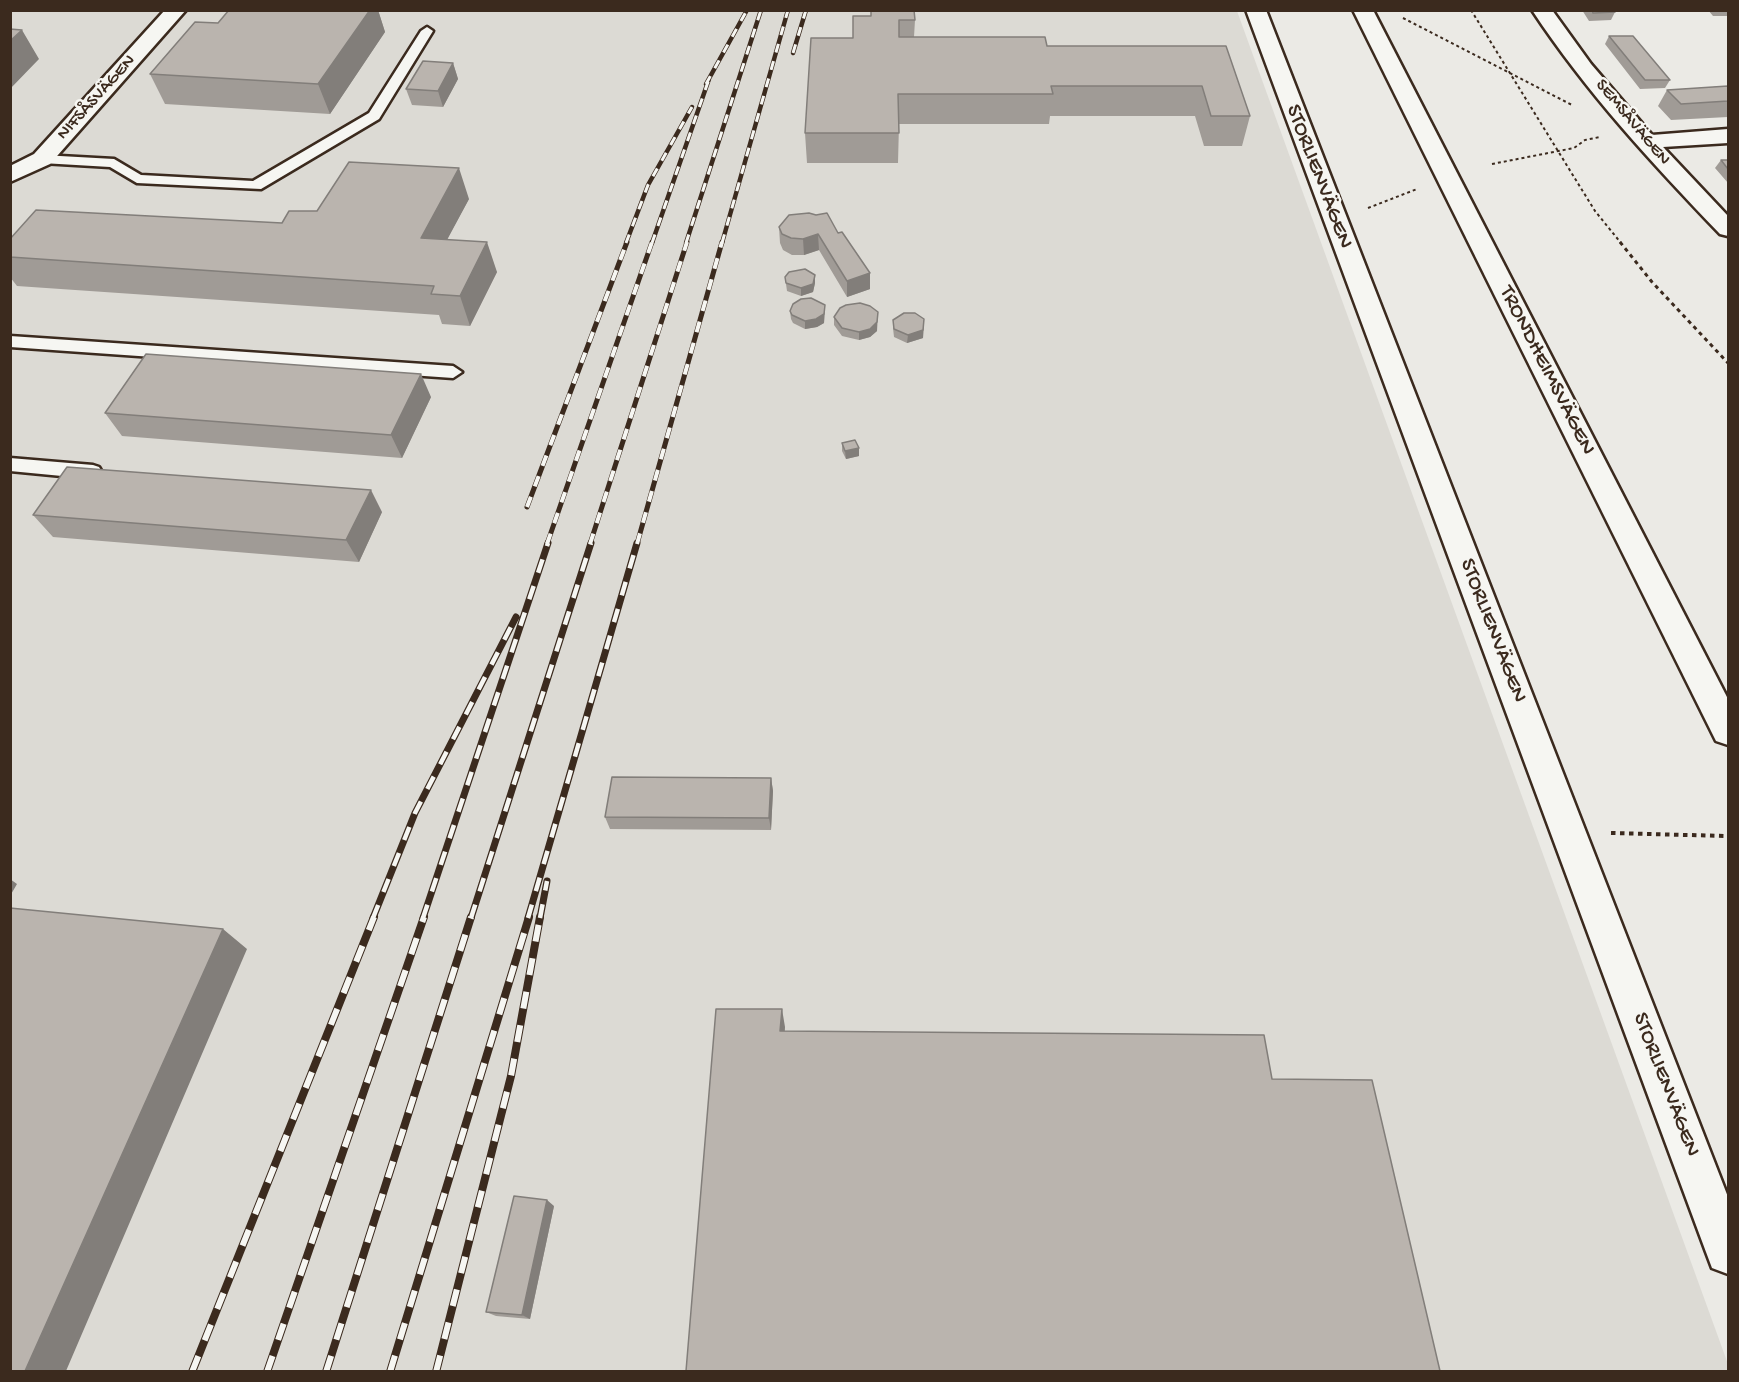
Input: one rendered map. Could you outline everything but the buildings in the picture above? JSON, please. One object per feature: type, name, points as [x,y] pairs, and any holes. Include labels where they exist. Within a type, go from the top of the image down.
[{"type":"street","name":"NIFSÅSVÄGEN","points":[[10,175],[42,159],[176,10]]},
{"type":"street","name":"STORLIENVÄGEN","points":[[1256,10],[1728,1252]]},
{"type":"street","name":"TRONDHEIMSVÄGEN","points":[[1364,10],[1728,731]]},
{"type":"street","name":"SEMSÅVÄGEN","points":[[1542,10],[1555,31],[1636,131],[1728,229]]},
{"type":"street","points":[[1636,131],[1728,136]]},
{"type":"lane","points":[[42,159],[114,163],[137,179],[256,186],[374,116],[427,31]]},
{"type":"lane","points":[[10,341],[453,372]]},
{"type":"lane","points":[[10,464],[106,473]]},
{"type":"path","points":[[1471,10],[1595,211],[1693,327],[1728,363]]},
{"type":"path","points":[[1398,15],[1592,115],[1636,131]]},
{"type":"path","points":[[1492,164],[1574,148],[1584,140],[1636,131]]},
{"type":"path","points":[[1335,220],[1418,189]]},
{"type":"path","points":[[1568,831],[1726,836]]},
{"type":"shaded area","points":[[10,11],[1237,11],[1728,1364],[1728,1371],[11,1371]]},
{"type":"railway","points":[[706,84],[747,10]]},
{"type":"railway","points":[[686,243],[761,10]]},
{"type":"railway","points":[[722,243],[788,10]]},
{"type":"railway","points":[[793,53],[806,10]]},
{"type":"railway","points":[[652,243],[709,79]]},
{"type":"railway","points":[[626,243],[648,185],[692,107]]},
{"type":"railway","points":[[527,507],[627,242]]},
{"type":"railway","points":[[547,544],[652,242]]},
{"type":"railway","points":[[590,544],[687,242]]},
{"type":"railway","points":[[637,544],[722,242]]},
{"type":"railway","points":[[423,918],[548,543]]},
{"type":"railway","points":[[471,918],[591,543]]},
{"type":"railway","points":[[528,918],[637,543]]},
{"type":"railway","points":[[373,918],[415,813],[516,617]]},
{"type":"railway","points":[[540,918],[547,881]]},
{"type":"railway","points":[[192,1372],[374,917]]},
{"type":"railway","points":[[267,1372],[424,917]]},
{"type":"railway","points":[[326,1372],[471,917]]},
{"type":"railway","points":[[390,1372],[529,917]]},
{"type":"railway","points":[[436,1372],[511,1076],[540,917]]}]
